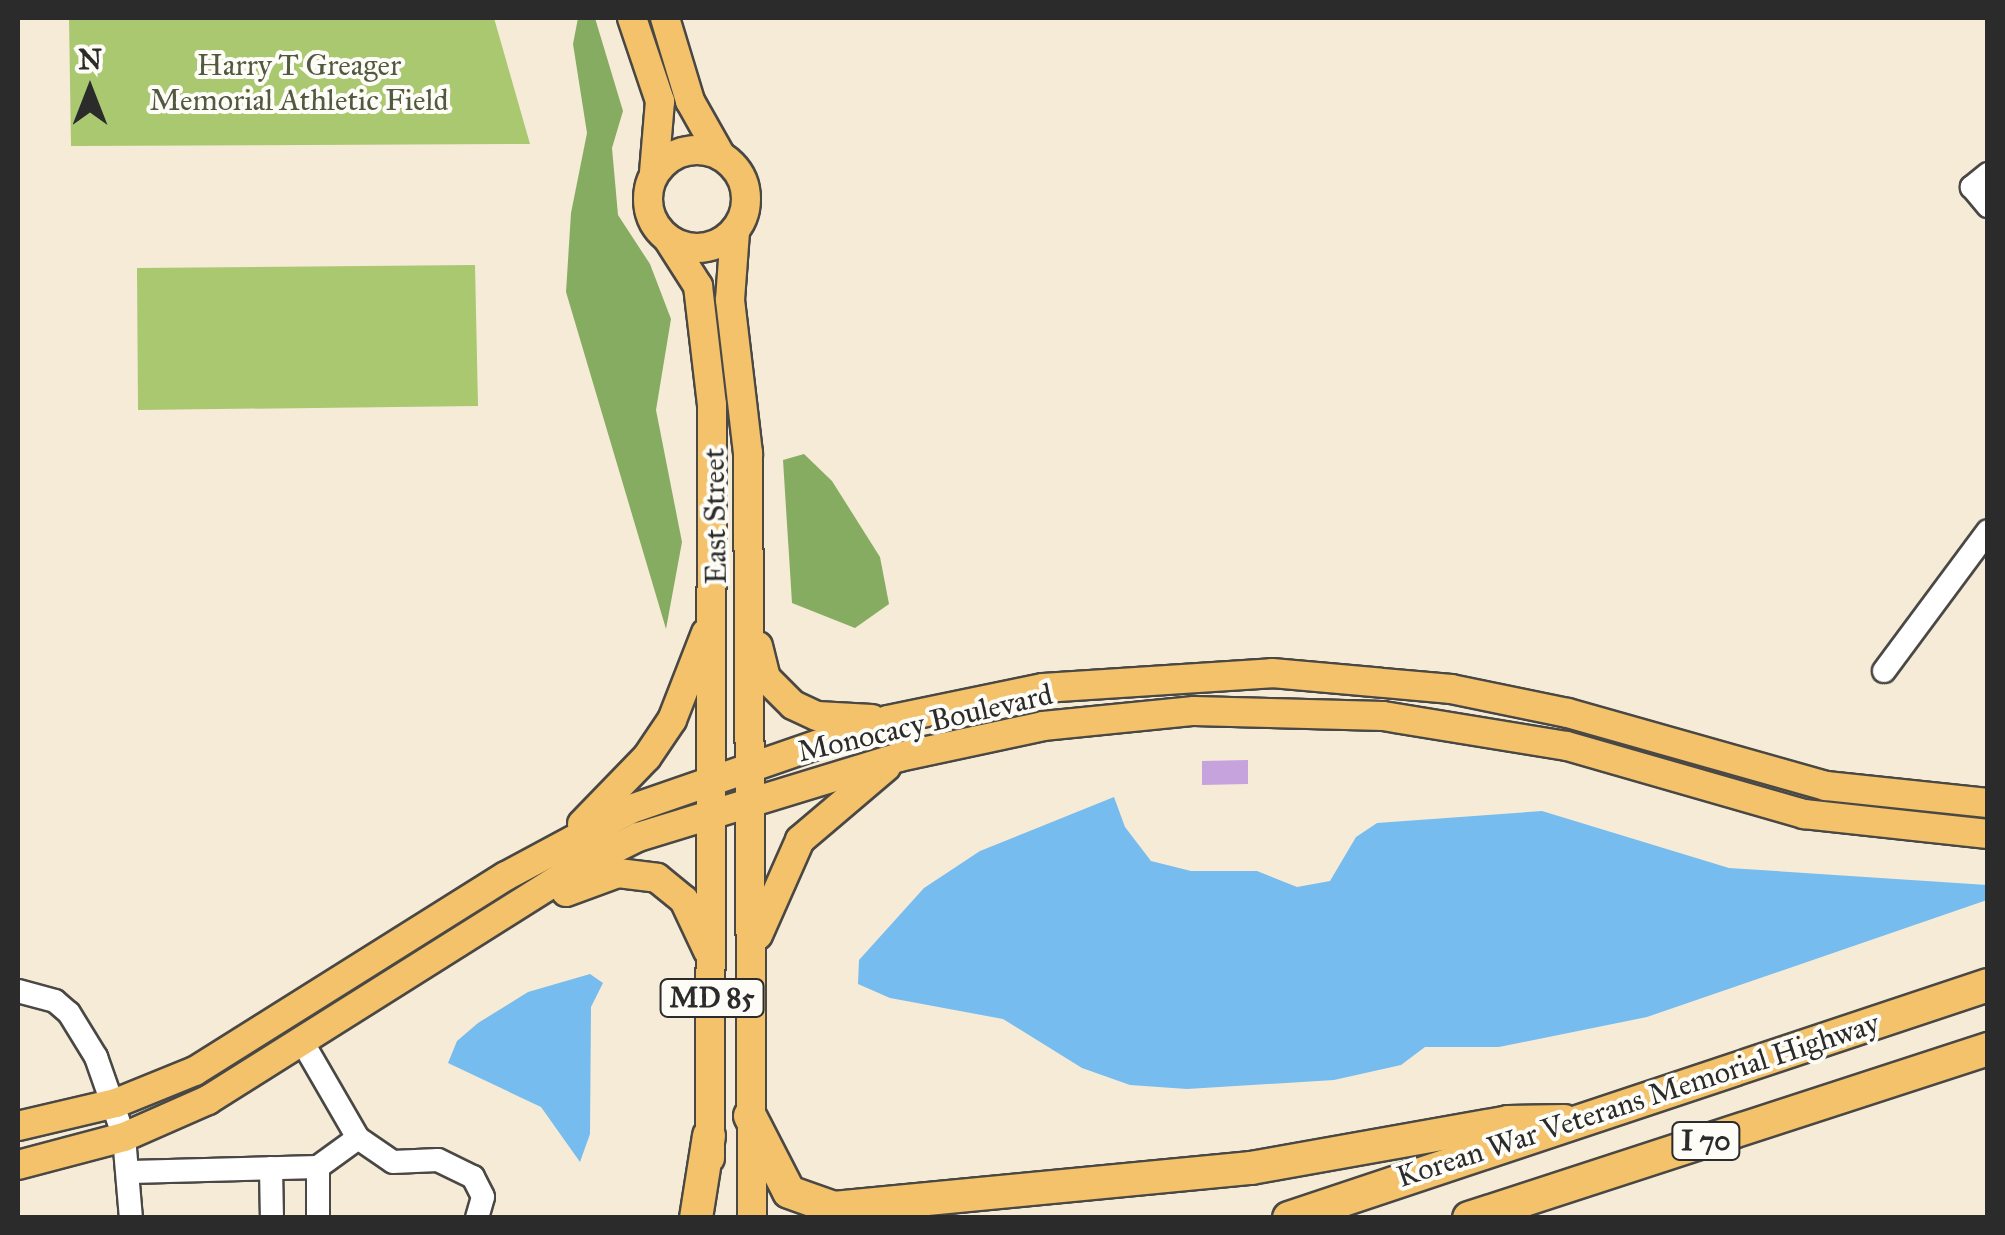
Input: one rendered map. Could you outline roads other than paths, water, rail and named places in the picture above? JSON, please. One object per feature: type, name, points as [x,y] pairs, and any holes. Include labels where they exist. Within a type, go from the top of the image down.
[{"type":"highway","name":"Korean War Veterans Memorial Highway","points":[[1289,1218],[1564,1122],[1988,986]]},
{"type":"highway","name":"Korean War Veterans Memorial Highway","points":[[1469,1218],[1988,1049]]},
{"type":"highway","points":[[1539,1218],[1943,1064]]},
{"type":"highway","points":[[750,1116],[774,1169],[790,1192],[810,1204],[1010,1196],[1251,1168],[1508,1122],[1564,1122]]},
{"type":"highway","points":[[696,1218],[709,1136]]},
{"type":"highway","points":[[945,1218],[1010,1196]]},
{"type":"main road","points":[[632,18],[660,100],[648,211],[668,239],[708,248],[734,232],[747,195],[742,177],[721,156],[690,101],[665,18]]},
{"type":"main road","points":[[654,173],[680,152],[721,156]]},
{"type":"main road","name":"East Street","points":[[734,232],[729,289],[748,453],[750,801]]},
{"type":"main road","name":"East Street","points":[[668,239],[698,286],[712,405],[713,778]]},
{"type":"main road","points":[[558,846],[622,786],[672,720],[715,608]]},
{"type":"main road","points":[[748,611],[766,678],[792,706],[817,716],[888,720]]},
{"type":"main road","name":"Monocacy Boulevard","points":[[18,1126],[116,1103],[196,1071],[558,846],[713,778],[888,720],[1115,680],[1337,676],[1525,703],[1826,786],[1988,803]]},
{"type":"main road","name":"Monocacy Boulevard","points":[[18,1166],[124,1137],[208,1100],[578,868],[638,837],[899,756],[1122,717],[1194,711],[1383,716],[1567,746],[1804,814],[1988,834]]},
{"type":"main road","points":[[750,955],[800,840],[899,756]]},
{"type":"main road","name":"MD 85","points":[[711,1218],[713,778]]},
{"type":"main road","name":"MD 85","points":[[750,801],[752,1218]]},
{"type":"main road","points":[[397,983],[540,905],[618,873],[636,873],[671,887],[695,918],[713,964]]},
{"type":"lane","points":[[1988,174],[1972,187],[1988,206]]},
{"type":"lane","points":[[1884,671],[1988,531]]},
{"type":"lane","points":[[18,991],[55,1001],[69,1013],[116,1103],[131,1172],[131,1218]]},
{"type":"lane","points":[[303,1043],[358,1138],[393,1162],[438,1160],[473,1177],[483,1198],[477,1218]]},
{"type":"lane","points":[[131,1172],[318,1167],[358,1138]]},
{"type":"lane","points":[[318,1167],[318,1218]]},
{"type":"lane","points":[[272,1168],[272,1218]]},
{"type":"water","points":[[1114,797],[1125,827],[1151,861],[1191,871],[1257,871],[1297,887],[1330,881],[1356,837],[1377,823],[1542,811],[1729,868],[1987,885],[1987,900],[1647,1017],[1499,1047],[1425,1047],[1401,1065],[1334,1080],[1187,1089],[1130,1085],[1082,1068],[1003,1019],[890,998],[858,984],[859,960],[924,888],[980,851]]},
{"type":"water","points":[[590,974],[603,983],[591,1007],[590,1134],[580,1162],[541,1107],[448,1063],[457,1041],[478,1023],[528,992]]},
{"type":"park label","name":"Harry T Greager Memorial Athletic Field","points":[[299,82]]}]
